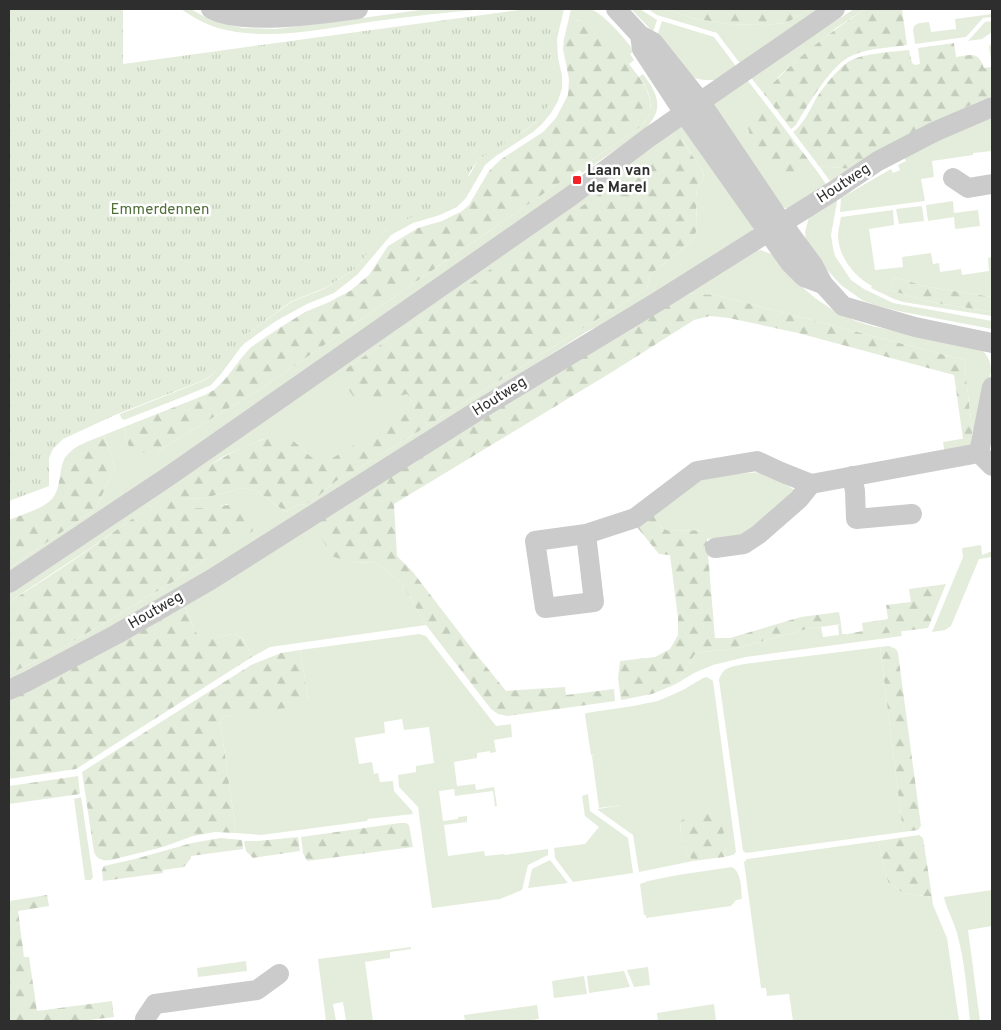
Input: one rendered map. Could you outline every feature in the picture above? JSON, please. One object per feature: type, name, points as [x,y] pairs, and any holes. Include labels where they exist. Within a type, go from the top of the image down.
[{"type":"street","points":[[210,9],[238,16],[267,18],[326,14],[358,9]]},
{"type":"street","points":[[616,9],[640,35],[642,49],[692,107],[775,228],[790,263],[804,277],[823,284],[843,306],[914,327],[992,343]]},
{"type":"street","points":[[9,583],[178,470],[571,196],[692,107],[835,9]]},
{"type":"street","name":"Houtweg","points":[[9,690],[117,634],[212,579],[482,408],[775,228],[878,161],[934,132],[992,107]]},
{"type":"street","points":[[953,178],[968,188],[992,184]]},
{"type":"street","points":[[586,534],[635,518],[697,471],[757,461],[811,484],[852,476],[986,460],[992,387]]},
{"type":"street","points":[[852,476],[855,491],[856,520],[912,514]]},
{"type":"street","points":[[715,548],[744,544],[799,499],[811,484]]},
{"type":"street","points":[[145,1021],[155,1004],[257,990],[278,974]]},
{"type":"green space","points":[[589,8],[597,12],[621,34],[634,51],[630,54],[634,60],[629,64],[581,20],[568,22],[571,9]]},
{"type":"green space","name":"Emmerdennen","points":[[9,9],[123,9],[123,64],[526,9],[558,9],[550,50],[554,70],[555,96],[537,121],[479,159],[456,198],[422,212],[384,232],[355,269],[325,288],[292,301],[248,333],[214,373],[204,380],[115,415],[63,439],[53,449],[49,458],[49,486],[9,501]]},
{"type":"green space","points":[[181,9],[191,9],[210,20],[242,28],[276,29],[427,9],[486,9],[404,17],[317,30],[256,34],[218,28],[199,20]]},
{"type":"green space","points":[[542,9],[564,9],[557,39],[558,58],[562,76],[562,88],[558,101],[551,113],[533,132],[485,165],[466,198],[457,207],[440,215],[413,223],[391,235],[358,274],[334,293],[307,304],[276,321],[245,343],[211,385],[124,420],[121,418],[120,414],[205,380],[213,374],[248,333],[293,301],[324,289],[355,269],[381,235],[390,227],[469,176],[478,160],[536,122],[554,95],[554,71]]},
{"type":"green space","points":[[631,9],[640,9],[657,20],[653,32]]},
{"type":"green space","points":[[648,9],[665,9],[692,18],[728,24],[765,25],[786,23],[811,9],[824,9],[742,66],[717,33],[657,15]]},
{"type":"green space","points":[[665,9],[811,9],[786,23],[765,25],[728,24],[692,18]]},
{"type":"green space","points":[[854,9],[865,9],[836,28],[780,75],[764,94],[749,75],[828,26]]},
{"type":"green space","points":[[865,9],[902,9],[907,45],[866,51],[845,60],[829,76],[813,97],[796,125],[791,129],[764,94],[765,92],[812,47]]},
{"type":"green space","points":[[992,14],[992,17],[983,18],[966,37],[915,44],[913,30],[914,26],[919,23],[929,22],[931,32],[956,29],[955,19]]},
{"type":"green space","points":[[581,20],[592,24],[629,64],[647,90],[650,111],[640,127],[262,388],[156,452],[137,453],[129,448],[124,427],[214,390],[251,347],[305,312],[350,291],[369,275],[388,246],[418,228],[442,221],[462,211],[469,205],[489,171],[500,160],[543,132],[556,118],[568,95],[569,79],[563,49],[568,22]]},
{"type":"green space","points":[[662,21],[714,37],[738,69],[716,80],[694,78],[657,36]]},
{"type":"green space","points":[[992,21],[992,32],[982,39],[968,41],[985,22]]},
{"type":"green space","points":[[992,42],[992,67],[989,47]]},
{"type":"green space","points":[[954,43],[956,57],[973,55],[979,59],[984,68],[992,67],[992,96],[915,132],[852,169],[819,166],[793,132],[804,121],[827,83],[848,62],[854,59],[878,53],[909,50],[912,63],[915,65],[920,64],[918,48]]},
{"type":"green space","points":[[643,74],[652,88],[657,102],[655,115],[645,129],[582,173],[580,170],[573,174],[577,181],[9,575],[9,568],[96,508],[115,467],[104,435],[124,427],[129,448],[156,452],[262,388],[640,127],[647,118],[650,108],[648,91],[639,77]]},
{"type":"green space","points":[[745,77],[762,99],[761,101],[806,170],[814,167],[828,187],[788,209],[782,207],[714,104]]},
{"type":"green space","points":[[762,99],[814,167],[793,177],[776,175],[766,163],[751,138],[748,122],[751,113]]},
{"type":"green space","points":[[992,114],[992,151],[932,161],[934,177],[921,179],[925,201],[840,212],[841,198],[891,169],[893,173],[900,170],[898,165],[906,161],[904,157]]},
{"type":"green space","points":[[679,126],[685,127],[753,223],[751,234],[623,314],[586,332],[217,565],[134,614],[9,682],[9,674],[55,652],[176,580],[211,555],[228,504],[210,508],[193,508],[182,504],[188,498],[201,499],[242,488],[255,490],[286,512],[297,505],[306,504],[315,499],[336,481],[371,461],[359,443],[326,462],[320,463],[314,460],[296,443],[263,439],[222,457],[9,602],[9,594],[46,570]],"holes":[[[682,139],[703,172],[704,177],[697,188],[697,228],[694,238],[651,274],[647,288],[379,456],[415,408],[407,394],[344,370]]]},
{"type":"green space","points":[[681,138],[703,172],[704,177],[697,188],[697,228],[694,238],[651,274],[647,288],[379,456],[366,438],[415,408],[407,394],[377,401],[362,401],[353,396],[344,383],[344,370]]},
{"type":"green space","points":[[819,166],[852,169],[832,184]]},
{"type":"green space","points":[[835,194],[837,202],[831,235],[833,248],[835,256],[851,280],[864,289],[893,303],[992,321],[992,329],[875,305],[862,300],[841,285],[811,252],[806,241],[805,232],[809,217]]},
{"type":"green space","points":[[953,201],[954,213],[978,210],[980,226],[955,229],[954,217],[928,221],[926,205]]},
{"type":"green space","points":[[922,206],[924,221],[899,224],[896,209]]},
{"type":"green space","points":[[893,210],[894,225],[869,229],[875,270],[903,267],[902,257],[931,253],[933,264],[939,263],[940,272],[961,269],[962,275],[989,271],[988,258],[992,257],[992,297],[928,287],[894,277],[890,290],[925,301],[992,312],[992,316],[903,302],[871,288],[872,286],[854,272],[844,259],[839,244],[838,234],[841,217]]},
{"type":"green space","points":[[761,250],[774,255],[800,285],[815,298],[833,310],[856,321],[982,350],[989,359],[991,371],[978,433],[972,446],[945,455],[943,442],[973,437],[964,360],[716,295],[681,293],[752,251]]},
{"type":"green space","points":[[894,277],[928,287],[992,297],[992,312],[925,301],[890,290]]},
{"type":"green space","points":[[681,293],[716,295],[964,360],[973,438],[963,439],[954,375],[798,333],[729,318],[710,316],[694,320],[394,504],[397,556],[412,571],[506,691],[565,687],[566,695],[614,689],[615,701],[508,716],[498,714],[491,709],[426,625],[402,584],[377,563],[350,562],[331,556],[322,538],[320,519]]},
{"type":"green space","points":[[104,435],[115,467],[96,508],[9,568],[9,520],[37,509],[51,500],[57,489],[65,458],[69,453],[81,445]]},
{"type":"green space","points":[[274,436],[292,440],[313,459],[321,462],[326,462],[359,442],[371,461],[336,481],[315,499],[306,504],[297,505],[286,512],[255,490],[242,488],[201,499],[188,498],[183,504],[192,507],[234,505],[243,508],[251,514],[253,531],[211,555],[176,580],[55,652],[9,674],[9,602],[66,565],[213,463],[258,441]]},
{"type":"green space","points":[[760,472],[776,478],[796,491],[797,494],[740,536],[706,539],[706,530],[669,531],[662,528],[652,514],[696,481],[714,476]]},
{"type":"green space","points":[[652,514],[662,528],[669,531],[706,530],[715,638],[730,638],[801,617],[839,612],[841,624],[807,629],[730,650],[708,651],[695,654],[676,684],[652,694],[621,700],[618,678],[620,661],[655,657],[670,649],[678,635],[678,618],[670,555],[659,554],[636,526]]},
{"type":"green space","points":[[320,519],[350,562],[377,563],[402,584],[426,625],[270,647],[252,657],[245,643],[237,634],[206,638],[197,634],[185,604]]},
{"type":"green space","points":[[981,545],[982,555],[992,551],[992,557],[979,559],[951,626],[945,630],[932,632],[963,557],[962,548]]},
{"type":"green space","points":[[946,584],[928,628],[848,638],[847,634],[863,631],[862,623],[888,619],[886,605],[911,602],[909,589]]},
{"type":"green space","points":[[185,604],[197,634],[210,638],[237,634],[245,643],[252,657],[76,769],[9,779],[9,700],[57,676]]},
{"type":"green space","points":[[841,624],[842,634],[847,634],[848,637],[901,631],[902,636],[746,657],[713,665],[694,673],[676,684],[695,654],[708,651],[730,650],[821,627],[823,637],[839,635],[838,625]]},
{"type":"green space","points":[[419,634],[426,636],[496,726],[511,724],[512,737],[494,740],[496,752],[477,753],[477,758],[454,762],[457,786],[475,784],[476,790],[494,787],[497,806],[495,807],[493,791],[455,796],[454,789],[439,791],[443,821],[467,816],[467,822],[444,825],[448,856],[484,851],[485,856],[505,855],[548,849],[548,855],[528,865],[522,890],[500,899],[432,908],[418,807],[399,787],[398,775],[416,772],[416,766],[434,763],[429,727],[404,730],[402,719],[384,722],[385,733],[354,738],[359,764],[372,762],[374,774],[378,773],[380,782],[393,781],[394,791],[413,814],[261,835],[236,833],[220,719],[226,716],[308,703],[300,650]]},
{"type":"green space","points":[[889,646],[896,649],[898,653],[921,826],[918,830],[903,832],[880,647]]},
{"type":"green space","points":[[880,647],[903,832],[746,853],[743,851],[719,680],[721,675],[728,668],[744,664]]},
{"type":"green space","points":[[300,650],[308,703],[302,706],[226,716],[220,719],[236,833],[215,832],[193,836],[163,847],[111,860],[103,860],[97,857],[94,852],[82,772],[251,665],[281,653]]},
{"type":"green space","points":[[707,677],[713,681],[736,852],[733,855],[724,857],[726,848],[680,822],[683,843],[693,861],[639,872],[633,835],[598,810],[622,805],[599,808],[592,756],[594,755],[591,755],[585,715],[586,713],[658,701]]},
{"type":"green space","points":[[78,776],[80,794],[9,804],[9,786]]},
{"type":"green space","points":[[588,794],[590,811],[628,838],[633,873],[573,882],[555,858],[554,848],[585,844],[599,827],[585,816],[582,796]]},
{"type":"green space","points":[[81,797],[93,877],[91,880],[85,880],[74,799]]},
{"type":"green space","points":[[715,808],[722,821],[726,848],[724,857],[693,861],[683,843],[680,822],[690,813]]},
{"type":"green space","points":[[400,823],[409,825],[413,847],[307,861],[303,853],[301,837]]},
{"type":"green space","points":[[919,835],[923,838],[932,897],[903,893],[888,882],[878,841]]},
{"type":"green space","points":[[298,837],[300,851],[253,858],[246,851],[244,841],[258,841]]},
{"type":"green space","points":[[220,838],[242,840],[243,849],[191,856],[184,867],[163,870],[163,873],[103,881],[102,870],[104,866],[192,843]]},
{"type":"green space","points":[[878,841],[888,882],[903,893],[932,897],[933,905],[947,938],[959,1021],[793,1021],[789,994],[767,996],[766,988],[761,988],[744,862],[747,859]]},
{"type":"green space","points":[[550,860],[568,883],[528,888],[532,869]]},
{"type":"green space","points":[[732,867],[738,873],[742,899],[736,900],[731,906],[646,918],[646,915],[644,915],[640,884],[678,875]]},
{"type":"green space","points":[[992,890],[992,926],[968,930],[980,1021],[970,1021],[966,979],[957,932],[944,897]]},
{"type":"green space","points":[[47,895],[49,906],[18,911],[24,957],[29,957],[37,1011],[112,1001],[114,1017],[81,1021],[9,1021],[9,901]]},
{"type":"green space","points":[[411,947],[411,949],[390,952],[390,958],[365,962],[373,1021],[341,1021],[346,1020],[343,1002],[333,1004],[336,1021],[326,1021],[318,959]]},
{"type":"green space","points":[[246,961],[247,971],[198,977],[197,968]]},
{"type":"green space","points":[[648,967],[650,985],[634,987],[627,970]]},
{"type":"green space","points":[[624,971],[630,987],[589,993],[587,976]]},
{"type":"green space","points":[[584,976],[587,994],[554,998],[552,981]]},
{"type":"green space","points":[[714,1004],[716,1021],[658,1021],[657,1013]]},
{"type":"green space","points":[[537,1005],[539,1019],[523,1021],[465,1021],[464,1015]]},
{"type":"place","name":"Laan van de Marel","points":[[577,180]]}]
